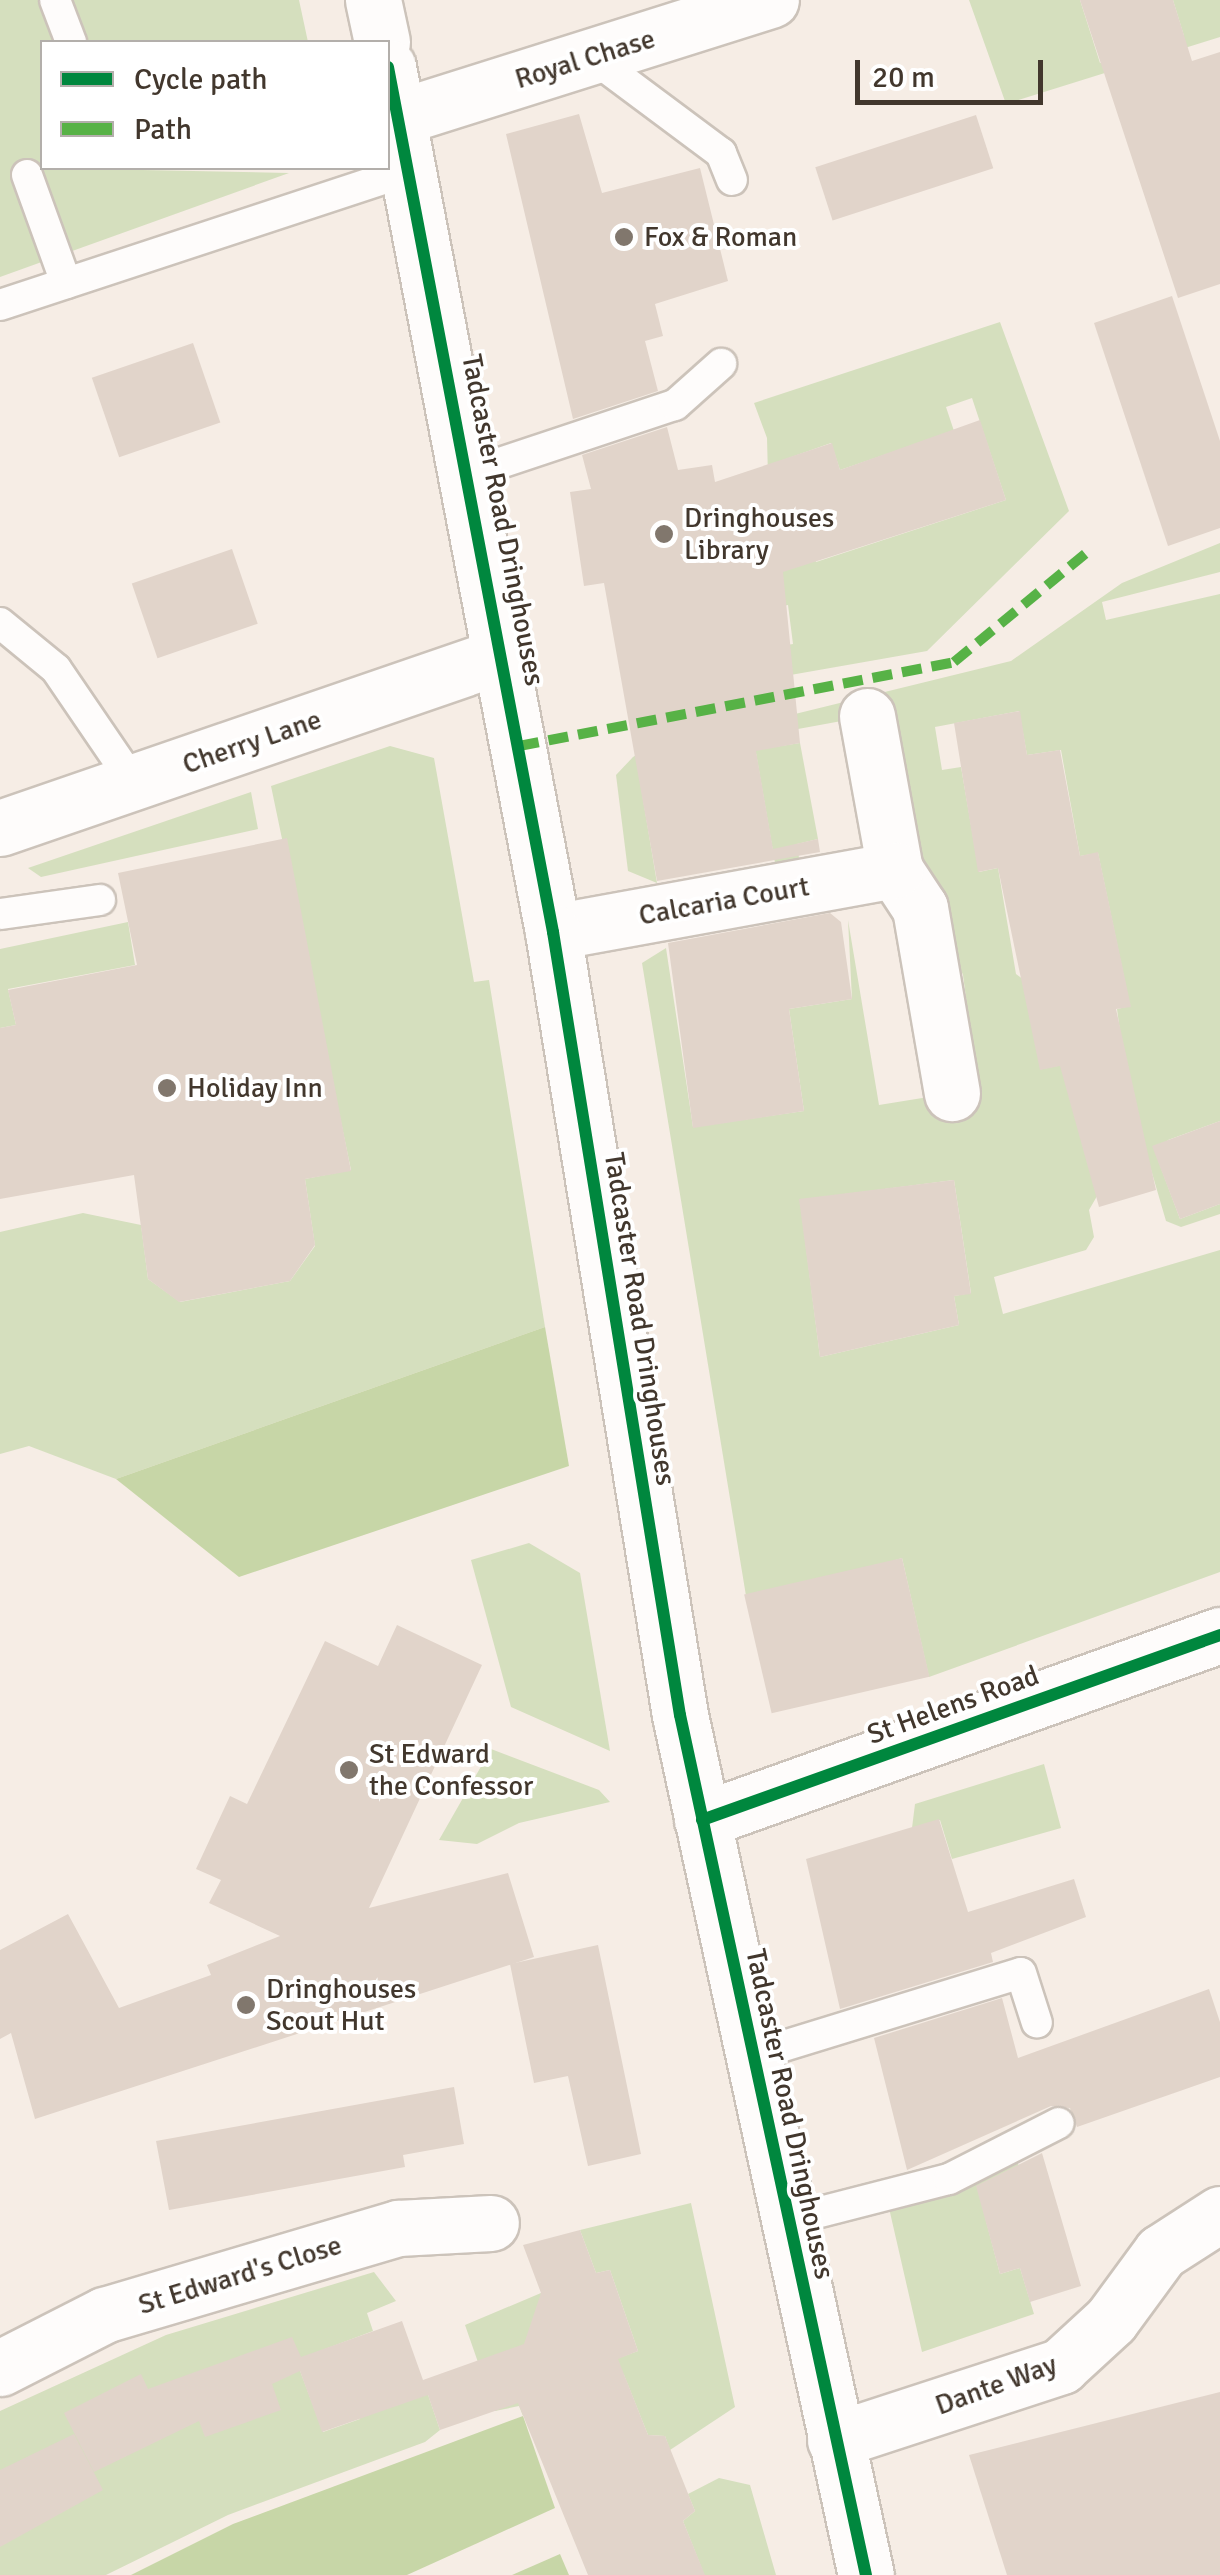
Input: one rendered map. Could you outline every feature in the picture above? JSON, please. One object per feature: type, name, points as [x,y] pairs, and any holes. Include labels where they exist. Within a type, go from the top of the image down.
[{"type":"street","points":[[373,0],[382,40]]},
{"type":"street","name":"Royal Chase","points":[[393,92],[592,57],[771,0]]},
{"type":"street","name":"Tadcaster Road Dringhouses","points":[[393,92],[470,473],[553,932],[702,1820],[785,2221],[866,2575]]},
{"type":"street","name":"Cherry Lane","points":[[0,828],[503,655]]},
{"type":"street","points":[[866,716],[895,870],[920,908],[952,1093]]},
{"type":"street","name":"Calcaria Court","points":[[553,932],[895,870]]},
{"type":"street","name":"St Helens Road","points":[[702,1820],[1220,1635]]},
{"type":"street","name":"Dante Way","points":[[835,2440],[1061,2366],[1111,2320],[1161,2252],[1220,2214]]},
{"type":"street","name":"St Edward's Close","points":[[0,2368],[104,2316],[398,2228],[491,2222]]},
{"type":"lane","points":[[55,0],[69,40]]},
{"type":"lane","points":[[592,57],[721,152],[732,180]]},
{"type":"lane","points":[[0,305],[410,170]]},
{"type":"lane","points":[[23,172],[66,283]]},
{"type":"lane","points":[[470,473],[675,405],[721,364]]},
{"type":"lane","points":[[0,623],[56,668],[134,782]]},
{"type":"lane","points":[[0,914],[100,900]]},
{"type":"lane","points":[[751,2056],[1021,1973],[1037,2023]]},
{"type":"lane","points":[[785,2221],[949,2178],[1059,2123]]},
{"type":"green space","points":[[0,0],[299,0],[308,40],[40,40],[40,170],[289,173],[0,277]]},
{"type":"green space","points":[[969,0],[1080,0],[1100,63],[1184,36],[1173,0],[1220,0],[1220,37],[1006,104]]},
{"type":"green space","points":[[1000,322],[1069,511],[927,651],[699,691],[681,571],[770,555],[767,438],[754,403]],"holes":[[[972,398],[1006,500],[816,562],[783,460],[831,443],[840,470],[954,431],[946,407]],[[788,605],[793,644],[722,656],[715,618]]]},
{"type":"green space","points":[[1220,543],[1220,572],[1102,602],[1106,620],[1220,594],[1220,1121],[1168,1140],[1158,1160],[1180,1219],[1220,1204],[1220,1214],[1181,1227],[1166,1221],[1138,1125],[1089,1210],[1094,1237],[1086,1250],[994,1277],[1003,1314],[1220,1250],[1220,1572],[929,1677],[902,1558],[748,1608],[642,963],[666,948],[693,1127],[804,1111],[789,1009],[852,999],[848,920],[879,1105],[978,1089],[963,975],[915,860],[896,711],[798,729],[795,714],[1011,661],[1122,583]],"holes":[[[1019,711],[1027,755],[1061,750],[1080,856],[1098,853],[1130,1006],[1117,1009],[1123,1054],[1016,974],[998,868],[979,872],[961,767],[942,770],[935,727]],[[954,1180],[971,1293],[954,1296],[959,1325],[820,1357],[800,1200]]]},
{"type":"green space","points":[[769,720],[774,747],[800,743],[818,839],[797,844],[799,858],[775,863],[752,730],[696,739],[697,746],[636,757],[657,883],[628,871],[616,775],[633,757],[654,744]]},
{"type":"green space","points":[[390,746],[434,758],[474,982],[489,980],[545,1327],[116,1479],[29,1446],[0,1454],[0,1232],[83,1213],[141,1225],[148,1279],[180,1302],[290,1281],[315,1246],[305,1179],[351,1170],[271,786]]},
{"type":"green space","points":[[251,792],[258,829],[41,877],[28,868]]},
{"type":"green space","points":[[128,922],[135,965],[8,989],[16,1025],[0,1028],[0,949]]},
{"type":"green space","points":[[545,1327],[569,1466],[239,1577],[116,1479]]},
{"type":"green space","points":[[529,1543],[580,1573],[610,1751],[511,1707],[471,1560]]},
{"type":"green space","points":[[491,1749],[599,1790],[610,1802],[519,1823],[477,1844],[439,1840]]},
{"type":"green space","points":[[1044,1764],[1061,1828],[952,1859],[940,1820],[912,1828],[915,1804]]},
{"type":"green space","points":[[1016,2157],[1021,2174],[985,2217],[1000,2274],[1020,2268],[1034,2314],[922,2352],[889,2208]]},
{"type":"green space","points":[[691,2203],[735,2407],[670,2450],[665,2436],[648,2435],[624,2375],[523,2416],[519,2406],[495,2411],[465,2325],[541,2293],[557,2380],[638,2351],[610,2270],[596,2273],[580,2230]]},
{"type":"green space","points":[[374,2272],[396,2301],[367,2313],[373,2331],[296,2360],[323,2432],[360,2419],[355,2405],[423,2380],[440,2430],[425,2442],[228,2515],[106,2575],[0,2575],[0,2411],[166,2335]]},
{"type":"green space","points":[[523,2416],[555,2508],[407,2575],[131,2575],[233,2524]]},
{"type":"green space","points":[[719,2478],[750,2485],[776,2575],[690,2575],[702,2569],[683,2521],[695,2511],[688,2494]]},
{"type":"green space","points":[[560,2554],[569,2575],[512,2575]]},
{"type":"building","points":[[1080,0],[1173,0],[1192,61],[1220,52],[1220,284],[1178,298]]},
{"type":"building","name":"Fox & Roman","points":[[579,114],[602,193],[700,168],[728,281],[655,304],[663,336],[645,341],[658,391],[573,419],[506,134]]},
{"type":"building","points":[[976,115],[993,168],[833,220],[815,167]]},
{"type":"building","points":[[1172,296],[1220,441],[1220,528],[1168,546],[1094,323]]},
{"type":"building","points":[[193,343],[220,422],[119,457],[92,378]]},
{"type":"building","points":[[980,420],[1006,500],[783,572],[800,743],[756,751],[773,849],[818,839],[820,852],[657,881],[604,583],[584,586],[570,492],[591,489],[582,455],[667,427],[678,470],[712,465],[715,482],[832,443],[840,470]]},
{"type":"building","points":[[232,549],[258,624],[157,658],[132,584]]},
{"type":"building","points":[[1020,711],[1027,755],[1060,750],[1080,856],[1098,852],[1131,1007],[1116,1009],[1156,1190],[1099,1207],[1060,1066],[1040,1070],[998,868],[978,872],[954,723]]},
{"type":"building","name":"Holiday Inn","points":[[287,838],[351,1171],[305,1179],[315,1245],[290,1281],[179,1302],[148,1279],[134,1175],[0,1199],[0,1028],[16,1025],[8,990],[137,965],[118,873]]},
{"type":"building","points":[[830,913],[841,922],[852,999],[789,1009],[804,1111],[693,1128],[668,943]]},
{"type":"building","points":[[1220,1121],[1220,1204],[1180,1219],[1152,1146]]},
{"type":"building","points":[[954,1180],[971,1294],[954,1296],[959,1325],[820,1357],[799,1199]]},
{"type":"building","points":[[902,1558],[929,1677],[772,1713],[744,1594]]},
{"type":"building","points":[[397,1625],[482,1665],[369,1908],[508,1873],[534,1957],[35,2119],[11,2033],[0,2039],[0,1950],[68,1914],[119,2008],[211,1975],[207,1965],[280,1936],[209,1903],[221,1880],[196,1869],[230,1796],[247,1804],[325,1641],[378,1666]]},
{"type":"building","points":[[939,1819],[968,1912],[1074,1879],[1086,1917],[991,1953],[993,1962],[840,2009],[806,1859]]},
{"type":"building","points":[[598,1945],[641,2154],[588,2166],[568,2076],[534,2083],[510,1964]]},
{"type":"building","points":[[1209,1989],[1220,2022],[1220,2077],[1077,2127],[1070,2108],[1051,2106],[907,2170],[874,2038],[1002,1998],[1018,2058]]},
{"type":"building","points":[[454,2087],[464,2144],[403,2155],[405,2167],[169,2210],[156,2141]]},
{"type":"building","points":[[1042,2153],[1081,2286],[1030,2302],[1020,2268],[1000,2274],[976,2186]]},
{"type":"building","points":[[580,2230],[596,2273],[610,2270],[638,2351],[618,2359],[648,2435],[665,2436],[695,2511],[683,2521],[705,2575],[588,2575],[518,2403],[440,2430],[428,2395],[322,2432],[300,2371],[272,2384],[281,2410],[205,2437],[199,2421],[94,2472],[64,2413],[141,2374],[148,2389],[292,2337],[301,2357],[402,2321],[423,2380],[524,2344],[541,2293],[523,2245]]},
{"type":"building","points":[[1220,2392],[1220,2575],[1007,2575],[969,2455]]},
{"type":"building","points":[[74,2434],[103,2490],[0,2547],[0,2470]]},
{"type":"marked path","points":[[519,746],[954,662],[1085,554]]},
{"type":"cycle path","points":[[390,77],[553,932],[680,1715],[866,2575]]},
{"type":"cycle path","points":[[702,1820],[1220,1635]]},
{"type":"place","name":"Fox & Roman","points":[[624,237]]},
{"type":"place","name":"Dringhouses Library","points":[[664,534]]},
{"type":"place","name":"Holiday Inn","points":[[167,1088]]},
{"type":"place","name":"St Edward the Confessor","points":[[349,1770]]},
{"type":"place","name":"Dringhouses Scout Hut","points":[[246,2005]]}]
